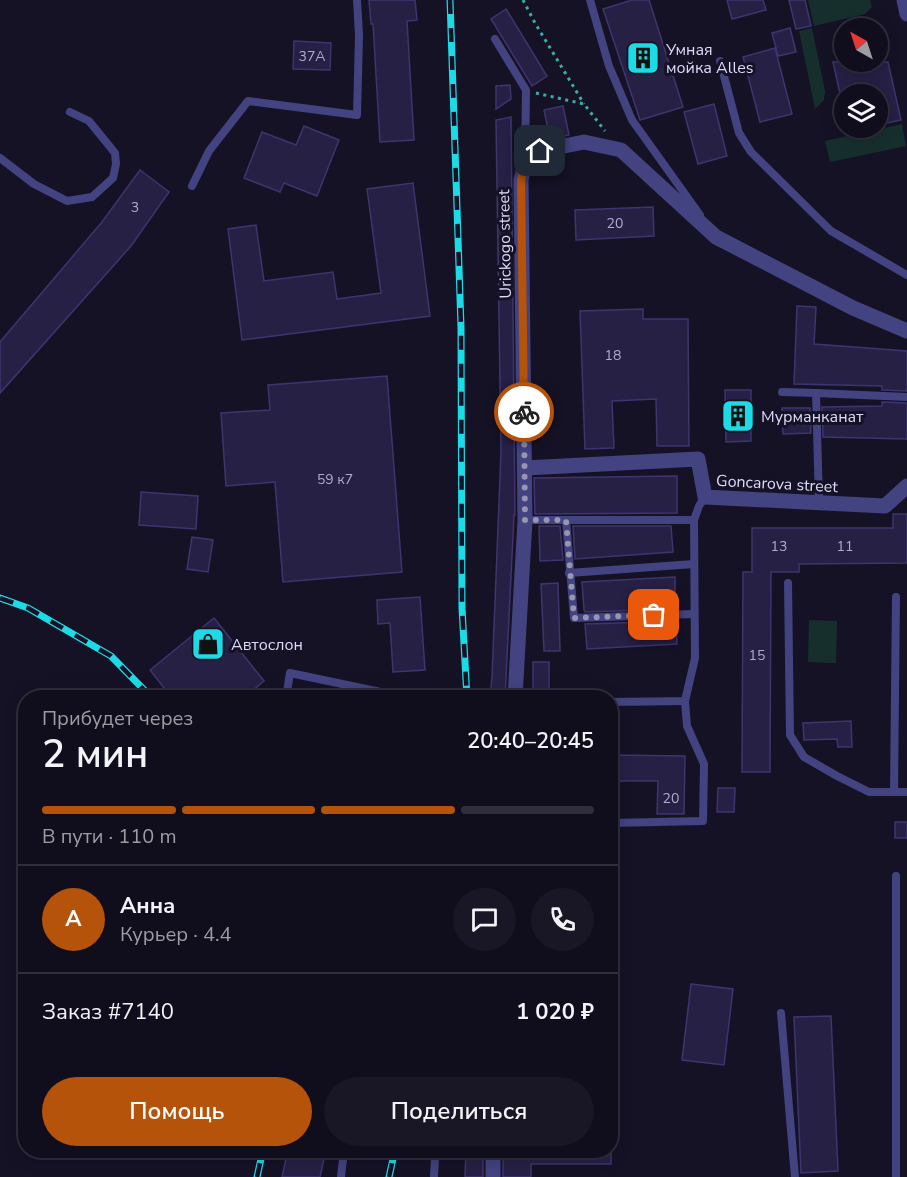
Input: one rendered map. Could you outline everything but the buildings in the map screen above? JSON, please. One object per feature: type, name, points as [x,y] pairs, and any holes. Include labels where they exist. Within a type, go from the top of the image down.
[{"type":"street","points":[[904,0],[907,14]]},
{"type":"street","points":[[525,163],[540,151],[584,142],[621,150],[716,237],[853,308],[907,331]]},
{"type":"street","name":"Urickogo street","points":[[515,690],[525,520],[521,180],[525,163]]},
{"type":"street","name":"Goncarova street","points":[[525,468],[698,459],[705,497],[819,504],[885,506],[907,486]]},
{"type":"street","points":[[493,1158],[493,1177]]},
{"type":"lane","points":[[192,186],[209,151],[248,101],[357,115],[359,35],[357,0]]},
{"type":"lane","points":[[590,0],[609,66],[632,120],[716,237]]},
{"type":"lane","points":[[495,39],[526,90],[525,163]]},
{"type":"lane","points":[[720,61],[739,133],[751,152],[831,231],[907,275]]},
{"type":"lane","points":[[0,158],[34,184],[67,201],[92,197],[112,177],[116,164],[116,153],[90,121],[70,112]]},
{"type":"lane","points":[[783,392],[907,397]]},
{"type":"lane","points":[[816,393],[819,504]]},
{"type":"lane","points":[[618,823],[703,821],[704,764],[687,726],[685,701],[694,658],[694,520],[705,497]]},
{"type":"lane","points":[[525,520],[694,520]]},
{"type":"lane","points":[[566,520],[574,618],[694,614]]},
{"type":"lane","points":[[569,573],[694,564]]},
{"type":"lane","points":[[788,583],[790,735],[804,757],[869,792],[907,792]]},
{"type":"lane","points":[[894,792],[896,597]]},
{"type":"lane","points":[[287,690],[290,673],[371,690]]},
{"type":"lane","points":[[618,702],[685,701]]},
{"type":"lane","points":[[896,876],[896,1176],[906,1175]]},
{"type":"lane","points":[[782,1012],[795,1177]]},
{"type":"lane","points":[[341,1177],[343,1158]]},
{"type":"lane","points":[[434,1177],[435,1158]]},
{"type":"path","points":[[523,0],[584,104],[621,150]]},
{"type":"path","points":[[526,90],[584,104]]},
{"type":"green space","points":[[808,0],[870,0],[872,7],[865,14],[834,18],[834,21],[814,26]]},
{"type":"green space","points":[[812,28],[825,91],[824,100],[815,109],[799,31]]},
{"type":"green space","points":[[902,124],[906,146],[830,162],[825,141],[839,138],[888,138],[888,127]]},
{"type":"green space","points":[[809,620],[837,621],[836,663],[808,662]]},
{"type":"railway","points":[[450,0],[461,327],[462,608],[467,690]]},
{"type":"railway","points":[[0,598],[28,608],[111,656],[144,690]]},
{"type":"railway","points":[[257,1177],[261,1158]]},
{"type":"railway","points":[[389,1177],[393,1158]]},
{"type":"way so far","points":[[524,412],[525,520],[566,520],[574,618],[654,615]]},
{"type":"place","name":"Умная мойка Alles","points":[[643,58]]},
{"type":"place","name":"Мурманканат","points":[[738,416]]},
{"type":"place","name":"Автослон","points":[[208,644]]},
{"type":"route","points":[[524,412],[521,180],[525,163],[540,151]]}]
